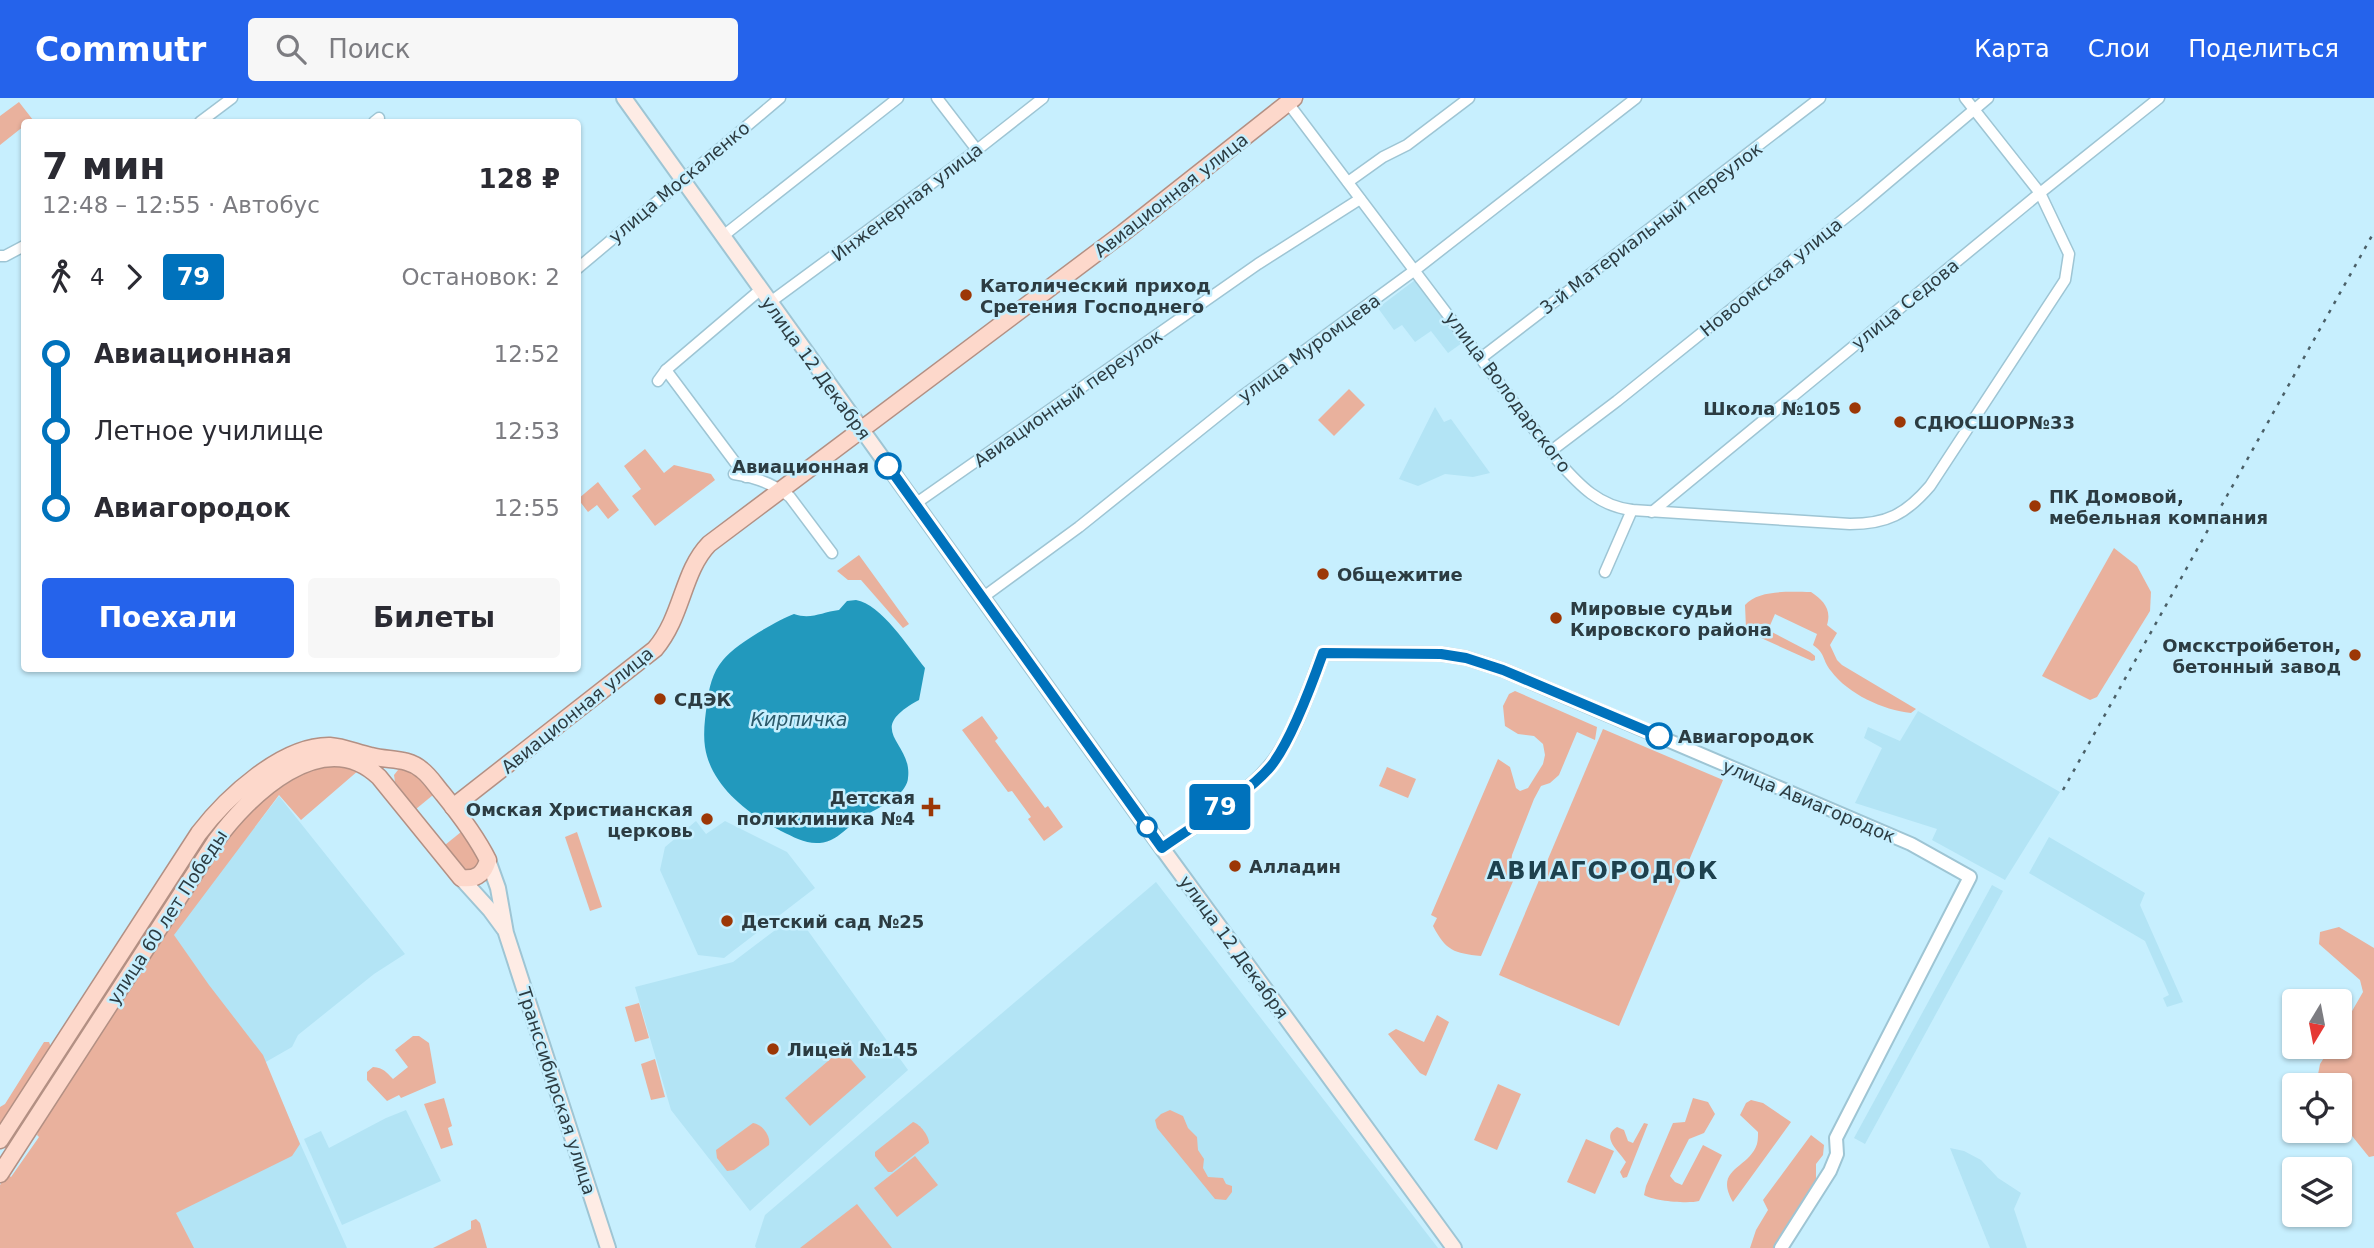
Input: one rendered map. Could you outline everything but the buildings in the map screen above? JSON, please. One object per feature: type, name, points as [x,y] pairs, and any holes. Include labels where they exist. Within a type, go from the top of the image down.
[{"type":"main road","name":"улица 12 Декабря","points":[[626,99],[1162,848],[1454,1248]]},
{"type":"main road","name":"Авиационная улица","points":[[453,807],[655,649],[674,621],[701,553],[709,544],[1123,233],[1289,100]]},
{"type":"main road","name":"улица 60 лет Победы","points":[[0,1140],[211,817],[250,782],[274,765],[304,750],[328,746],[408,762]]},
{"type":"main road","name":"улица 60 лет Победы","points":[[0,1174],[226,827],[258,794],[286,775],[317,760],[343,758],[371,769],[490,910],[506,933]]},
{"type":"main road","points":[[389,789],[391,770],[399,764],[408,762],[424,771],[466,823],[488,860],[498,888],[506,933]]},
{"type":"main road","points":[[461,878],[479,876],[486,869],[488,860]]},
{"type":"main road","name":"Транссибирская улица","points":[[506,933],[608,1248]]},
{"type":"main road","points":[[123,949],[139,960]]},
{"type":"street","points":[[204,119],[232,98]]},
{"type":"street","name":"улица Москаленко","points":[[581,265],[780,98]]},
{"type":"street","points":[[723,236],[898,98]]},
{"type":"street","points":[[937,98],[977,150]]},
{"type":"street","name":"Инженерная улица","points":[[658,381],[666,370],[765,296],[977,150],[1043,98]]},
{"type":"street","points":[[1348,183],[1383,157],[1407,145],[1469,98]]},
{"type":"street","name":"улица Муромцева","points":[[982,598],[1079,527],[1241,397],[1415,270],[1636,98]]},
{"type":"street","name":"3-й Материальный переулок","points":[[1481,358],[1821,98]]},
{"type":"street","name":"улица Володарского","points":[[1289,100],[1348,183],[1551,451],[1592,496],[1605,504],[1632,510],[1865,524],[1889,519],[1905,511],[1930,486],[2064,280],[2069,254],[2040,193],[1965,98]]},
{"type":"street","name":"Новоомская улица","points":[[1551,451],[1618,401],[1860,206],[1987,98]]},
{"type":"street","name":"улица Седова","points":[[1652,512],[2159,98]]},
{"type":"street","name":"Авиационный переулок","points":[[915,504],[1258,264],[1360,199]]},
{"type":"street","points":[[0,256],[21,248]]},
{"type":"street","points":[[666,370],[746,477]]},
{"type":"street","points":[[734,474],[781,490],[832,553]]},
{"type":"street","points":[[1605,572],[1632,510]]},
{"type":"street","name":"улица Авиагородок","points":[[1162,848],[1225,804],[1270,766],[1282,750],[1323,653],[1441,654],[1466,658],[1503,670],[1910,844],[1970,877],[1836,1138],[1837,1154],[1830,1171],[1781,1248]]},
{"type":"shaded area","points":[[19,102],[32,119],[21,119],[21,128],[0,145],[0,116]]},
{"type":"shaded area","points":[[1415,280],[1462,343],[1448,353],[1431,331],[1415,342],[1402,325],[1394,330],[1378,308]]},
{"type":"shaded area","points":[[1349,389],[1365,405],[1334,436],[1318,420]]},
{"type":"shaded area","points":[[1435,407],[1444,422],[1451,419],[1490,473],[1473,477],[1445,474],[1418,486],[1399,479]]},
{"type":"shaded area","points":[[645,449],[664,473],[674,465],[711,474],[715,480],[655,526],[632,496],[641,489],[624,466]]},
{"type":"shaded area","points":[[598,482],[619,510],[608,519],[597,505],[588,512],[581,503],[581,496]]},
{"type":"shaded area","points":[[2114,548],[2137,566],[2151,592],[2150,611],[2097,697],[2090,700],[2042,676]]},
{"type":"shaded area","points":[[859,555],[909,624],[903,628],[861,580],[848,580],[837,571]]},
{"type":"shaded area","points":[[1776,592],[1811,592],[1825,606],[1828,614],[1827,625],[1837,633],[1830,645],[1837,660],[1916,709],[1911,713],[1889,708],[1856,694],[1838,679],[1813,645],[1817,634],[1775,614],[1768,630],[1810,652],[1815,656],[1812,661],[1750,633],[1746,628],[1745,605],[1758,596]]},
{"type":"shaded area","points":[[1515,691],[1597,727],[1595,740],[1577,732],[1559,775],[1550,783],[1541,786],[1512,855],[1514,879],[1481,956],[1464,954],[1442,941],[1433,926],[1437,918],[1431,915],[1498,759],[1510,767],[1516,788],[1520,791],[1528,788],[1543,764],[1545,755],[1543,744],[1534,736],[1518,734],[1505,726],[1503,706],[1509,694]]},
{"type":"shaded area","points":[[1918,711],[2060,792],[2005,880],[1932,840],[1937,829],[1855,803],[1882,748],[1864,738],[1868,727],[1900,741]]},
{"type":"shaded area","points":[[982,716],[998,738],[995,741],[1045,808],[1048,806],[1063,827],[1044,841],[1012,791],[1008,792],[962,730]]},
{"type":"shaded area","points":[[1603,729],[1723,780],[1619,1026],[1499,975]]},
{"type":"shaded area","points":[[344,763],[359,770],[301,820],[279,795],[174,935],[263,1055],[300,1144],[292,1156],[176,1213],[194,1248],[0,1248],[0,1185],[7,1174],[11,1177],[39,1137],[37,1135],[42,1120],[232,833],[265,798],[300,775],[322,765]]},
{"type":"shaded area","points":[[1387,767],[1416,779],[1408,798],[1379,786]]},
{"type":"shaded area","points":[[404,768],[411,770],[433,795],[416,809],[395,782],[394,775]]},
{"type":"shaded area","points":[[279,796],[405,954],[374,974],[298,1035],[292,1047],[264,1063],[347,1248],[0,1248],[0,1224],[174,931]]},
{"type":"shaded area","name":"Детский сад №25","points":[[696,821],[706,834],[725,821],[787,852],[815,888],[724,958],[698,955],[660,870],[665,847]]},
{"type":"shaded area","points":[[461,832],[479,857],[477,868],[467,871],[445,845]]},
{"type":"shaded area","points":[[577,832],[602,907],[590,911],[565,837]]},
{"type":"shaded area","points":[[2049,837],[2145,893],[2140,905],[2183,1002],[2167,1007],[2163,998],[2169,995],[2145,941],[2029,873]]},
{"type":"shaded area","points":[[1156,882],[1438,1248],[756,1248],[765,1215]]},
{"type":"shaded area","points":[[1992,885],[2003,891],[1865,1144],[1854,1138]]},
{"type":"shaded area","name":"Лицей №145","points":[[790,919],[801,921],[908,1070],[750,1211],[671,1110],[635,987],[733,962]]},
{"type":"shaded area","points":[[2339,927],[2374,948],[2374,1156],[2369,1157],[2352,1136],[2352,1073],[2318,1073],[2323,1059],[2352,1059],[2352,1011],[2363,992],[2360,980],[2319,944],[2320,932]]},
{"type":"shaded area","points":[[639,1003],[649,1038],[635,1042],[625,1007]]},
{"type":"shaded area","points":[[1437,1015],[1449,1022],[1426,1076],[1420,1073],[1388,1034],[1396,1029],[1424,1042]]},
{"type":"shaded area","points":[[413,1036],[419,1036],[429,1043],[436,1083],[387,1101],[367,1080],[367,1072],[373,1067],[380,1068],[393,1079],[408,1067],[395,1050]]},
{"type":"shaded area","points":[[44,1042],[49,1042],[52,1050],[0,1127],[0,1107],[5,1104]]},
{"type":"shaded area","points":[[842,1049],[866,1077],[810,1126],[785,1098]]},
{"type":"shaded area","points":[[655,1059],[665,1097],[651,1100],[641,1064]]},
{"type":"shaded area","points":[[1498,1084],[1521,1094],[1497,1150],[1474,1140]]},
{"type":"shaded area","points":[[444,1098],[452,1126],[448,1128],[453,1145],[441,1149],[424,1104]]},
{"type":"shaded area","points":[[1693,1098],[1708,1102],[1715,1114],[1704,1133],[1689,1139],[1670,1176],[1682,1185],[1703,1145],[1722,1155],[1699,1201],[1671,1201],[1644,1195],[1673,1123],[1685,1122]]},
{"type":"shaded area","points":[[1751,1100],[1763,1103],[1791,1122],[1733,1202],[1727,1182],[1734,1170],[1753,1152],[1757,1142],[1758,1132],[1740,1115],[1746,1103]]},
{"type":"shaded area","points":[[406,1110],[441,1181],[342,1225],[304,1139],[321,1131],[329,1148]]},
{"type":"shaded area","points":[[1170,1110],[1183,1116],[1188,1128],[1197,1137],[1198,1150],[1204,1159],[1203,1168],[1208,1177],[1223,1178],[1226,1184],[1232,1186],[1232,1192],[1226,1200],[1215,1199],[1157,1128],[1155,1120]]},
{"type":"shaded area","points":[[913,1122],[924,1131],[929,1143],[892,1172],[888,1172],[875,1156],[875,1152]]},
{"type":"shaded area","points":[[753,1123],[765,1131],[769,1145],[734,1170],[727,1171],[717,1158],[716,1150]]},
{"type":"shaded area","points":[[1644,1123],[1648,1124],[1627,1177],[1623,1178],[1620,1172],[1626,1162],[1612,1144],[1610,1135],[1617,1127],[1624,1130],[1628,1141],[1633,1143]]},
{"type":"shaded area","points":[[1811,1135],[1824,1145],[1823,1155],[1816,1164],[1816,1183],[1776,1248],[1750,1248],[1756,1230],[1768,1210],[1763,1200]]},
{"type":"shaded area","points":[[1586,1139],[1614,1151],[1595,1194],[1567,1182]]},
{"type":"shaded area","points":[[1950,1148],[1964,1151],[1981,1160],[1998,1178],[2021,1193],[2014,1209],[2027,1248],[1990,1248]]},
{"type":"shaded area","points":[[915,1156],[938,1185],[897,1217],[874,1188]]},
{"type":"shaded area","points":[[857,1204],[892,1248],[800,1248]]},
{"type":"shaded area","points":[[476,1219],[480,1223],[487,1248],[433,1248],[471,1229],[471,1221]]},
{"type":"water","name":"Кирпичка","points":[[847,601],[865,603],[885,618],[925,668],[919,700],[902,711],[894,720],[892,729],[908,765],[908,780],[897,796],[838,836],[824,842],[811,843],[787,834],[756,816],[723,786],[709,761],[704,742],[709,692],[714,675],[723,660],[736,647],[756,634],[794,614],[811,616],[839,610]]},
{"type":"railway","points":[[2063,790],[2374,232]]},
{"type":"bus line","name":"79","points":[[888,466],[1162,848],[1256,781],[1270,766],[1282,750],[1323,653],[1415,653],[1466,658],[1503,670],[1659,736]]},
{"type":"place","name":"Католический приход Сретения Господнего","points":[[966,295]]},
{"type":"place","name":"Школа №105","points":[[1855,408]]},
{"type":"place","name":"СДЮСШОР№33","points":[[1900,422]]},
{"type":"place","name":"Авиационная","points":[[888,466]]},
{"type":"place","name":"ПК Домовой, мебельная компания","points":[[2035,506]]},
{"type":"place","name":"Общежитие","points":[[1323,574]]},
{"type":"place","name":"Мировые судьи Кировского района","points":[[1556,618]]},
{"type":"place","name":"Омскстройбетон, бетонный завод","points":[[2355,655]]},
{"type":"place","name":"СДЭК","points":[[660,699]]},
{"type":"place","name":"Авиагородок","points":[[1659,736]]},
{"type":"place","name":"Детская поликлиника №4","points":[[931,807]]},
{"type":"place","name":"Омская Христианская церковь","points":[[707,819]]},
{"type":"place","name":"Алладин","points":[[1235,866]]},
{"type":"place","name":"Детский сад №25","points":[[727,921]]},
{"type":"place","name":"Лицей №145","points":[[773,1049]]},
{"type":"district","name":"АВИАГОРОДОК","points":[[1603,871]]}]
